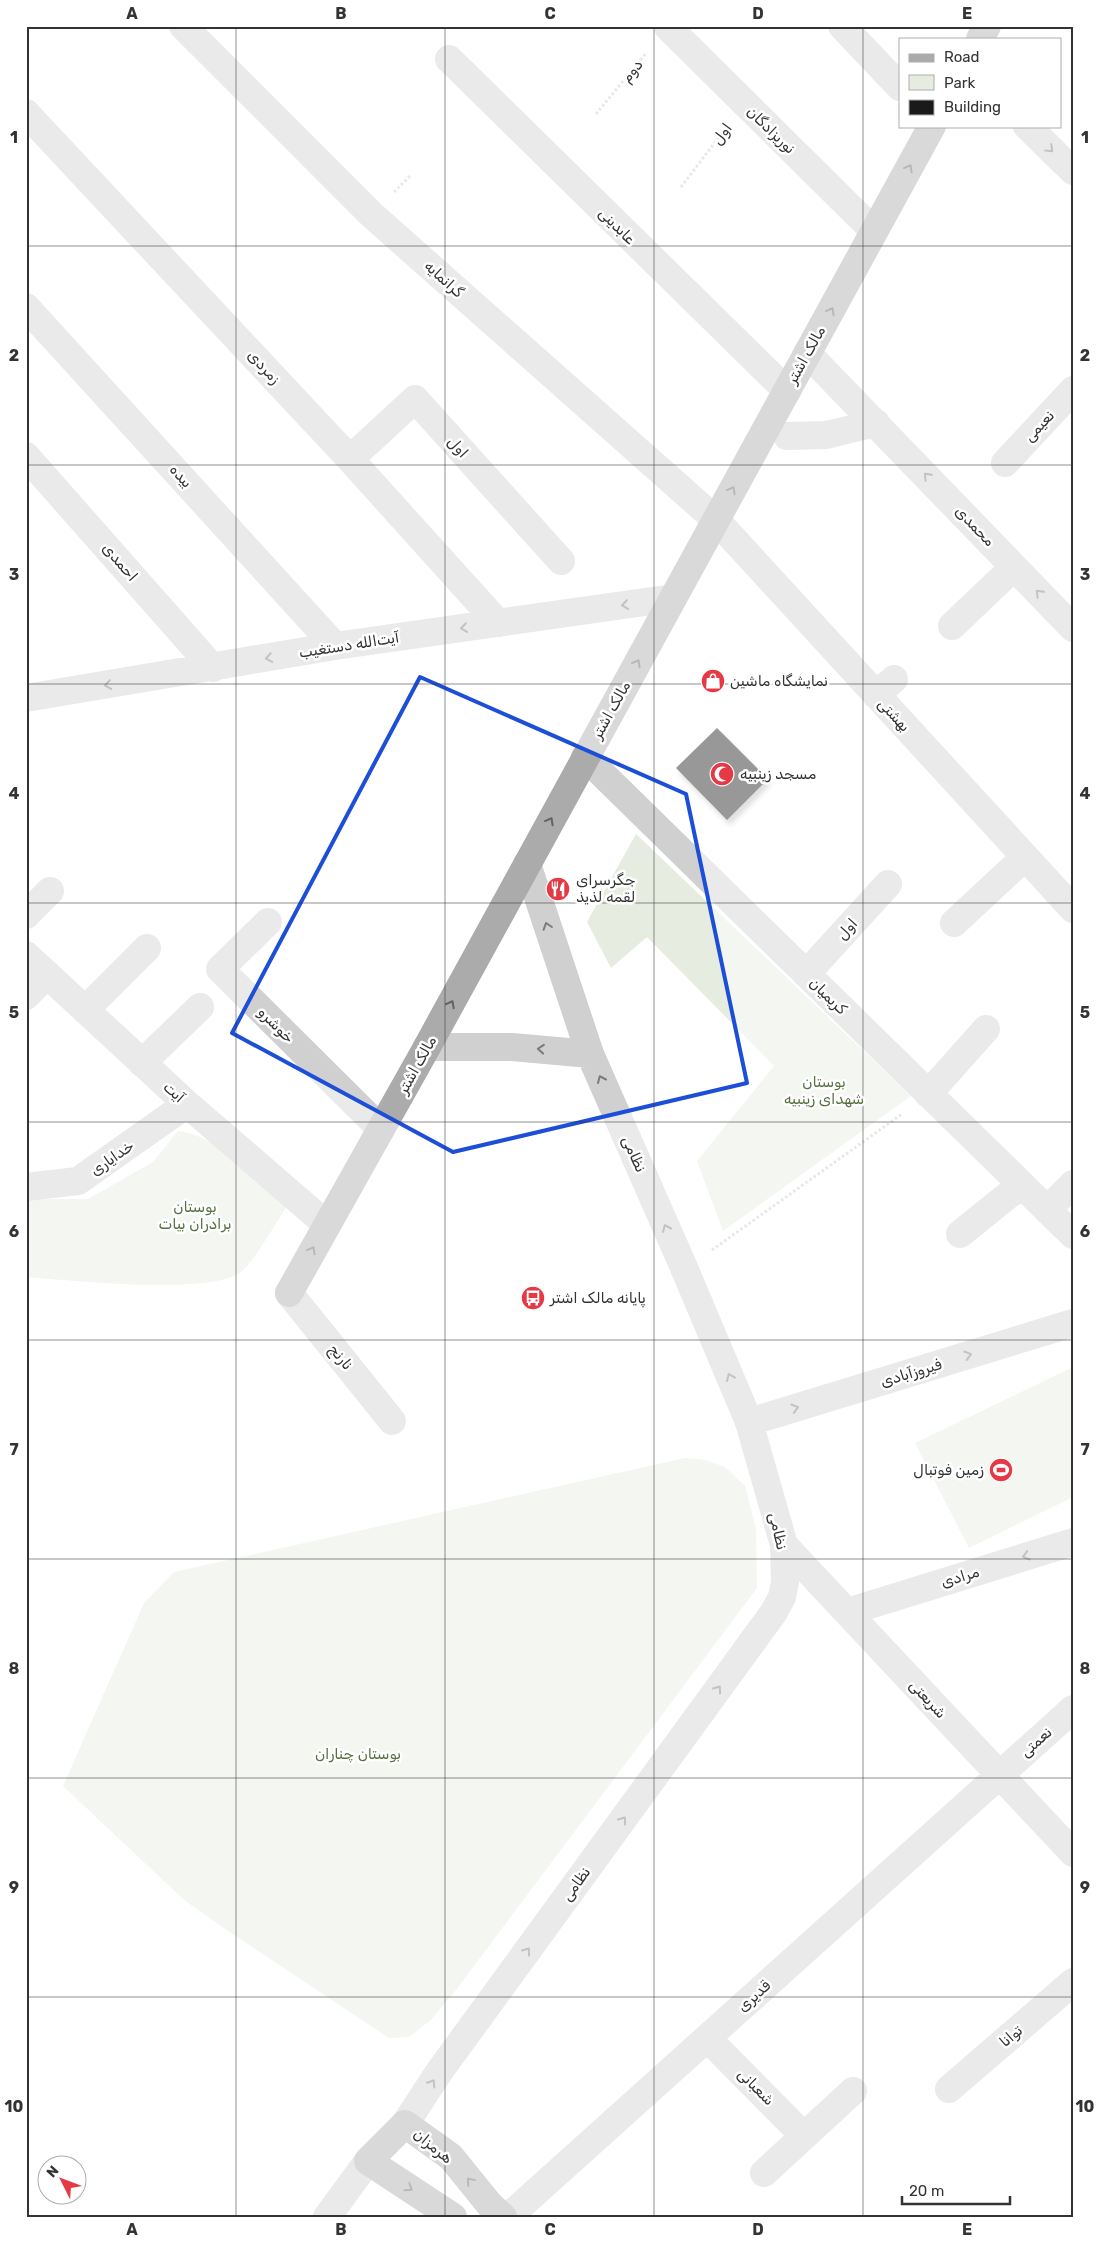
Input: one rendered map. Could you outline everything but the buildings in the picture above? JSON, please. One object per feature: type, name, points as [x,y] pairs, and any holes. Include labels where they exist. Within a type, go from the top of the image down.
[{"type":"main road","points":[[981,38],[987,26]]},
{"type":"main road","name":"مالک اشتر","points":[[289,1293],[427,1047],[931,128]]},
{"type":"main road","name":"هرمزان","points":[[368,2161],[405,2124],[450,2158],[489,2204],[503,2217]]},
{"type":"main road","points":[[368,2161],[453,2217]]},
{"type":"street","name":"گرانمایه","points":[[184,26],[372,214],[716,520]]},
{"type":"street","points":[[842,26],[899,86]]},
{"type":"street","name":"نوریزادگان","points":[[668,27],[874,232]]},
{"type":"street","name":"عابدینی","points":[[449,59],[787,391]]},
{"type":"street","name":"زمردی","points":[[26,113],[350,459],[498,623]]},
{"type":"street","points":[[1029,128],[1073,171]]},
{"type":"street","name":"بیده","points":[[26,307],[335,646]]},
{"type":"street","name":"محمدی","points":[[807,353],[1073,628]]},
{"type":"street","name":"نعیمی","points":[[1004,463],[1073,390]]},
{"type":"street","name":"اول","points":[[350,459],[415,399],[560,561]]},
{"type":"street","points":[[787,436],[826,435],[876,423]]},
{"type":"street","name":"احمدی","points":[[26,456],[213,668]]},
{"type":"street","name":"بهشتی","points":[[716,520],[885,687],[1025,857],[1073,910]]},
{"type":"street","points":[[952,626],[1014,567]]},
{"type":"street","name":"آیت‌الله دستغیب","points":[[26,698],[335,646],[673,598]]},
{"type":"street","name":"کریمیان","points":[[585,757],[1073,1235]]},
{"type":"street","points":[[954,922],[1025,857]]},
{"type":"street","name":"نظامی","points":[[405,2124],[438,2072],[774,1612],[782,1597],[785,1582],[784,1545],[749,1422],[685,1270],[590,1054],[527,864]]},
{"type":"street","name":"اول","points":[[806,974],[888,884]]},
{"type":"street","points":[[26,915],[50,891]]},
{"type":"street","name":"خوشرو","points":[[268,922],[220,969],[381,1129]]},
{"type":"street","points":[[85,1010],[147,948]]},
{"type":"street","name":"آیت","points":[[26,955],[142,1063],[326,1224]]},
{"type":"street","points":[[26,996],[47,974]]},
{"type":"street","points":[[142,1063],[200,1007]]},
{"type":"street","points":[[928,1094],[986,1029]]},
{"type":"street","points":[[427,1047],[512,1047],[590,1054]]},
{"type":"street","name":"خدایاری","points":[[26,1187],[78,1181],[188,1104]]},
{"type":"street","points":[[1047,1210],[1073,1184]]},
{"type":"street","points":[[960,1234],[1021,1185]]},
{"type":"street","name":"نارنج","points":[[289,1293],[392,1422]]},
{"type":"street","name":"فیروزآبادی","points":[[749,1422],[1073,1323]]},
{"type":"street","name":"مرادی","points":[[847,1612],[1073,1542]]},
{"type":"street","name":"شریعتی","points":[[784,1545],[1073,1853]]},
{"type":"street","name":"نعمتی","points":[[1000,1775],[1073,1709]]},
{"type":"street","name":"قدیری","points":[[508,2217],[1000,1775]]},
{"type":"street","name":"توانا","points":[[950,2089],[1073,1982]]},
{"type":"street","name":"شعبانی","points":[[707,2038],[804,2136]]},
{"type":"street","points":[[764,2173],[853,2091]]},
{"type":"street","points":[[327,2217],[368,2161]]},
{"type":"path","name":"دوم","points":[[596,114],[668,27]]},
{"type":"path","name":"اول","points":[[681,187],[745,104]]},
{"type":"path","points":[[685,1270],[928,1094]]},
{"type":"highlighted area","points":[[420,677],[686,794],[747,1083],[453,1152],[232,1033]]},
{"type":"green space","name":"بوستان شهدای زینبیه","points":[[636,834],[911,1096],[723,1231],[697,1161],[774,1066],[647,937],[611,968],[587,922]]},
{"type":"green space","name":"بوستان برادران بیات","points":[[178,1131],[192,1134],[222,1150],[287,1206],[258,1251],[241,1272],[224,1279],[170,1285],[138,1285],[26,1277],[26,1199],[88,1199],[153,1162]]},
{"type":"green space","name":"زمین فوتبال","points":[[1073,1367],[1073,1497],[969,1548],[915,1443]]},
{"type":"green space","name":"بوستان چناران","points":[[685,1458],[706,1460],[725,1467],[745,1486],[756,1528],[757,1588],[456,1990],[431,2020],[409,2037],[389,2038],[184,1900],[63,1786],[144,1603],[174,1572]]},
{"type":"place","name":"نمایشگاه ماشین","points":[[713,681]]},
{"type":"place","name":"مسجد زینبیه","points":[[722,774]]},
{"type":"place","name":"جگرسرای لقمه لذیذ","points":[[558,889]]},
{"type":"place","name":"پایانه مالک اشتر","points":[[533,1298]]},
{"type":"place","name":"زمین فوتبال","points":[[1001,1470]]}]
